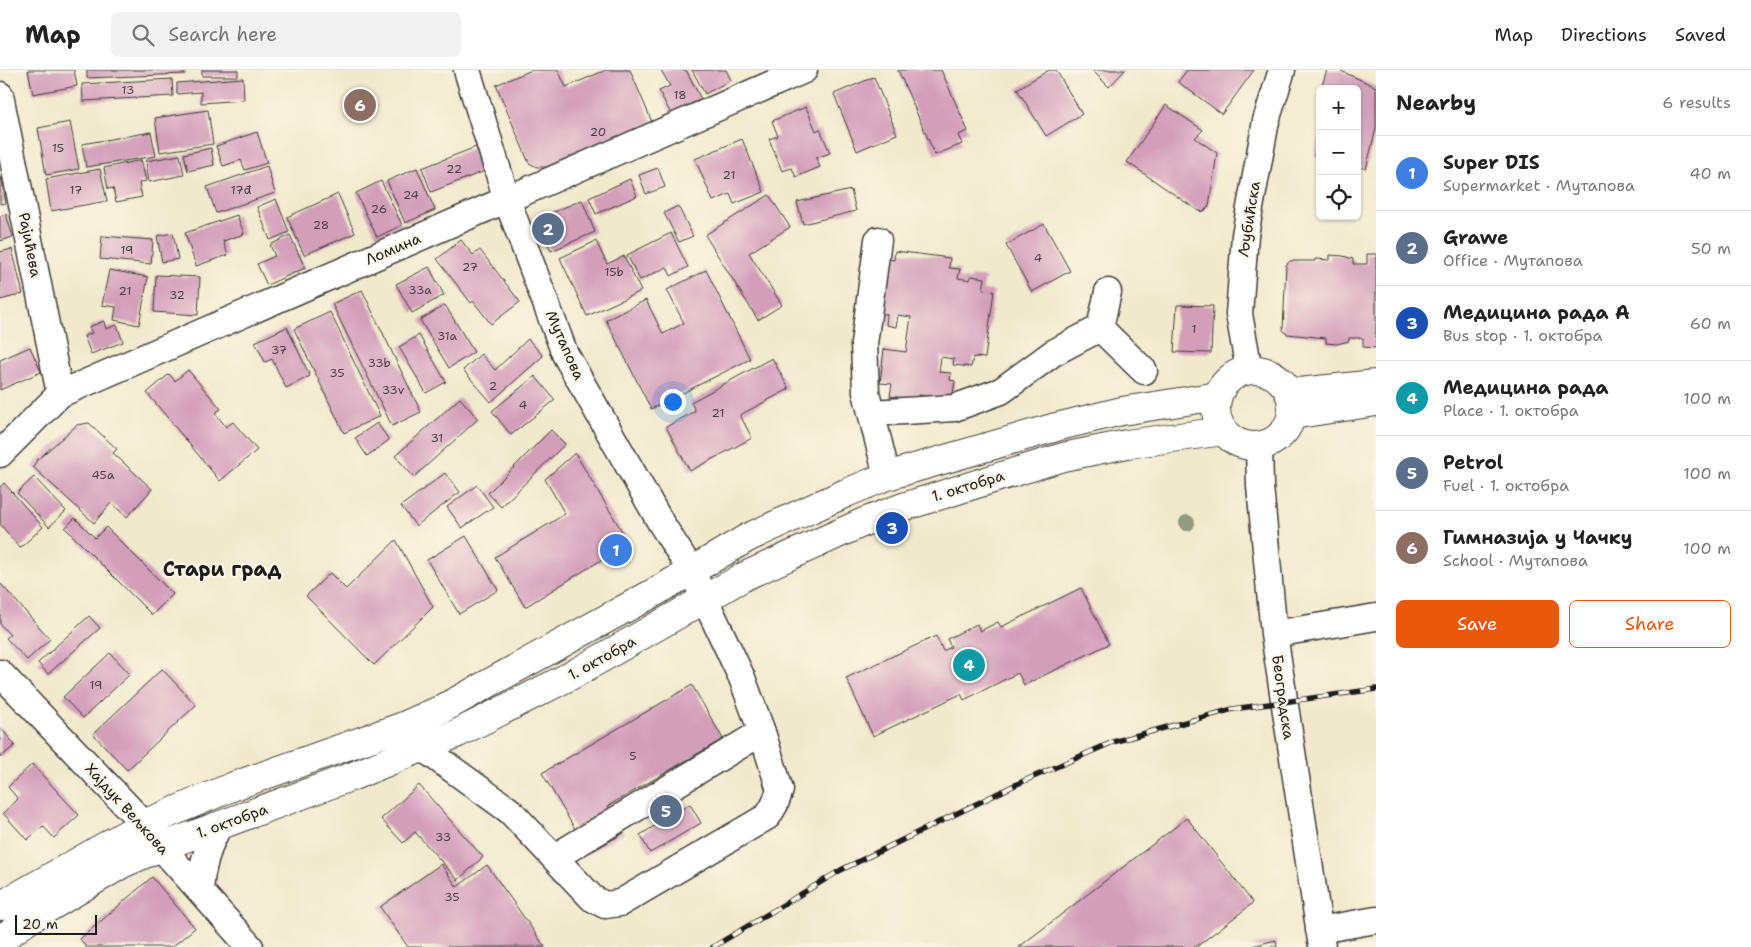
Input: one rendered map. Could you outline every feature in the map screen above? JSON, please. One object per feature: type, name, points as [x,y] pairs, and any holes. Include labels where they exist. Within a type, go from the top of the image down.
[{"type":"main road","points":[[1249,370],[1268,372],[1284,384],[1291,404],[1288,426],[1281,436],[1270,443],[1259,446],[1246,445],[1233,440],[1224,431],[1218,420],[1218,396],[1222,386],[1230,378],[1249,370]]},
{"type":"main road","name":"1. октобра","points":[[0,906],[144,824],[234,786],[401,727],[442,709],[692,572],[749,537],[888,476],[1056,426],[1122,411],[1218,396]]},
{"type":"main road","points":[[1291,404],[1375,400]]},
{"type":"main road","name":"1. октобра","points":[[0,940],[28,920],[122,864],[423,748],[493,716],[546,689],[706,600],[745,576],[864,522],[903,506],[1062,457],[1127,444],[1224,431]]},
{"type":"street","name":"Мутапова","points":[[423,748],[510,811],[592,898],[605,905],[620,903],[768,816],[780,790],[762,732],[742,678],[706,600],[692,572],[661,523],[566,354],[507,200],[466,70]]},
{"type":"street","name":"Ломина","points":[[0,454],[60,394],[804,70]]},
{"type":"street","name":"Љубићска","points":[[1249,370],[1239,314],[1245,235],[1266,121],[1282,70]]},
{"type":"street","name":"Рајићева","points":[[0,95],[60,394]]},
{"type":"street","points":[[878,240],[864,344],[866,392],[888,476]]},
{"type":"street","points":[[871,412],[954,408],[1001,391],[1052,353],[1100,328],[1108,292]]},
{"type":"street","points":[[1100,328],[1144,371]]},
{"type":"street","name":"Београдска","points":[[1259,446],[1260,486],[1274,634],[1320,938]]},
{"type":"street","points":[[1274,634],[1376,617]]},
{"type":"street","name":"Хајдук Вељкова","points":[[0,673],[144,824],[250,947]]},
{"type":"street","points":[[555,857],[762,732]]},
{"type":"street","points":[[200,891],[204,861],[209,844],[218,827]]},
{"type":"street","points":[[1320,938],[1376,920]]},
{"type":"building","points":[[28,70],[74,70],[77,86],[33,94]]},
{"type":"building","points":[[87,70],[185,70],[185,74],[87,78]]},
{"type":"building","points":[[202,70],[238,70],[238,76],[202,76]]},
{"type":"building","points":[[532,70],[558,70],[566,87],[606,70],[630,70],[652,122],[546,167],[537,167],[529,163],[496,85]]},
{"type":"building","points":[[661,70],[686,70],[701,99],[671,114],[659,91],[670,86]]},
{"type":"building","points":[[692,70],[726,70],[731,80],[705,94]]},
{"type":"building","points":[[898,70],[941,70],[968,131],[958,135],[962,144],[935,155]]},
{"type":"building","points":[[1049,70],[1056,70],[1082,114],[1046,136],[1017,89]]},
{"type":"building","points":[[1092,70],[1125,70],[1109,87]]},
{"type":"building","points":[[1187,70],[1254,70],[1222,114],[1178,82]]},
{"type":"building","points":[[1327,70],[1339,70],[1376,87],[1376,129],[1366,169],[1361,167],[1361,85],[1322,85]]},
{"type":"building","points":[[874,77],[897,134],[857,151],[834,94]]},
{"type":"building","points":[[243,78],[244,100],[201,103],[201,92],[177,94],[177,83]]},
{"type":"building","points":[[172,79],[173,96],[83,101],[82,84]]},
{"type":"building","points":[[1166,105],[1203,130],[1195,138],[1217,153],[1209,206],[1203,212],[1197,210],[1127,162]]},
{"type":"building","points":[[806,107],[816,131],[820,129],[830,153],[816,158],[820,167],[796,177],[792,168],[782,171],[769,139],[778,136],[772,121]]},
{"type":"building","points":[[208,110],[213,144],[160,152],[155,118]]},
{"type":"building","points":[[70,122],[79,169],[46,175],[38,128]]},
{"type":"building","points":[[151,132],[156,156],[86,167],[82,144]]},
{"type":"building","points":[[257,132],[267,163],[245,170],[241,160],[223,166],[216,146]]},
{"type":"building","points":[[742,139],[764,192],[734,204],[730,194],[713,201],[695,159]]},
{"type":"building","points":[[476,147],[485,171],[431,192],[422,168]]},
{"type":"building","points":[[211,148],[214,165],[188,171],[184,154]]},
{"type":"building","points":[[180,155],[184,175],[149,182],[146,161]]},
{"type":"building","points":[[141,160],[146,181],[139,183],[142,197],[116,202],[113,188],[108,189],[104,168]]},
{"type":"building","points":[[267,166],[275,193],[216,213],[207,187]]},
{"type":"building","points":[[417,168],[435,210],[405,223],[387,181]]},
{"type":"building","points":[[658,168],[665,187],[646,194],[639,175]]},
{"type":"building","points":[[100,169],[107,201],[51,211],[46,179]]},
{"type":"building","points":[[0,178],[6,203],[0,204]]},
{"type":"building","points":[[630,179],[637,196],[596,214],[589,198]]},
{"type":"building","points":[[381,181],[402,225],[377,237],[356,193]]},
{"type":"building","points":[[851,190],[856,211],[803,224],[797,202]]},
{"type":"building","points":[[338,194],[355,233],[304,255],[287,217]]},
{"type":"building","points":[[769,195],[790,227],[749,253],[782,305],[758,320],[705,235]]},
{"type":"building","points":[[276,199],[289,232],[270,240],[257,207]]},
{"type":"building","points":[[582,200],[595,232],[551,251],[537,219]]},
{"type":"building","points":[[678,206],[693,236],[679,242],[664,213]]},
{"type":"building","points":[[6,214],[13,237],[0,241],[0,216]]},
{"type":"building","points":[[237,215],[244,234],[223,241],[228,255],[196,266],[185,233]]},
{"type":"building","points":[[1044,224],[1070,271],[1032,292],[1006,245]]},
{"type":"building","points":[[173,233],[178,259],[162,262],[157,236]]},
{"type":"building","points":[[671,233],[688,267],[671,276],[667,267],[640,280],[627,255]]},
{"type":"building","points":[[290,235],[305,268],[267,285],[257,264],[275,256],[270,245]]},
{"type":"building","points":[[102,236],[153,240],[151,264],[100,259]]},
{"type":"building","points":[[461,240],[473,255],[480,250],[520,302],[491,324],[473,301],[471,303],[437,259]]},
{"type":"building","points":[[596,241],[607,264],[624,256],[641,291],[587,316],[560,258]]},
{"type":"building","points":[[12,249],[23,294],[0,300],[0,252]]},
{"type":"building","points":[[895,251],[950,258],[949,268],[960,269],[958,278],[970,280],[971,276],[985,278],[983,290],[994,291],[985,358],[973,357],[971,367],[953,365],[954,359],[941,357],[939,372],[951,373],[950,380],[955,381],[952,400],[919,395],[919,400],[890,396],[892,384],[880,383],[884,349],[906,352],[911,317],[898,315],[896,327],[886,325],[887,314],[877,313],[884,258],[894,260]]},
{"type":"building","points":[[1367,254],[1376,254],[1376,348],[1363,347],[1363,338],[1349,338],[1349,341],[1337,344],[1326,343],[1326,338],[1287,334],[1283,330],[1286,265],[1290,261],[1330,260],[1330,255],[1353,259],[1353,264],[1367,264]]},
{"type":"building","points":[[429,267],[444,295],[412,313],[396,284]]},
{"type":"building","points":[[109,270],[148,277],[139,325],[114,320],[116,307],[102,305]]},
{"type":"building","points":[[706,270],[750,359],[651,409],[606,320],[646,300],[663,334],[684,323],[667,290]]},
{"type":"building","points":[[156,275],[200,277],[198,315],[154,312]]},
{"type":"building","points":[[362,290],[421,412],[392,426],[332,304]]},
{"type":"building","points":[[445,305],[474,352],[449,368],[420,320]]},
{"type":"building","points":[[1177,305],[1213,306],[1211,353],[1174,352]]},
{"type":"building","points":[[330,312],[380,416],[344,433],[294,329]]},
{"type":"building","points":[[104,321],[106,329],[117,325],[123,342],[91,354],[84,336],[92,333],[89,327]]},
{"type":"building","points":[[287,327],[310,376],[286,388],[272,359],[265,362],[255,342]]},
{"type":"building","points":[[419,335],[446,382],[426,393],[399,347]]},
{"type":"building","points":[[528,339],[543,356],[491,402],[463,370],[481,354],[495,370]]},
{"type":"building","points":[[30,347],[41,372],[0,390],[0,360]]},
{"type":"building","points":[[772,358],[789,389],[740,415],[752,438],[690,471],[666,427],[695,411],[691,402]]},
{"type":"building","points":[[188,370],[221,409],[215,413],[226,427],[233,422],[257,450],[220,481],[147,393],[169,374],[175,381]]},
{"type":"building","points":[[535,376],[555,400],[511,435],[492,411]]},
{"type":"building","points":[[460,398],[478,419],[414,477],[395,456]]},
{"type":"building","points":[[89,423],[117,449],[113,453],[152,489],[127,517],[111,503],[94,523],[33,467],[37,460],[77,425]]},
{"type":"building","points":[[377,423],[389,440],[367,456],[355,438]]},
{"type":"building","points":[[551,430],[565,444],[501,507],[488,493]]},
{"type":"building","points":[[575,453],[629,543],[525,607],[495,557],[565,514],[545,479]]},
{"type":"building","points":[[445,473],[460,492],[416,526],[401,506]]},
{"type":"building","points":[[34,477],[66,511],[49,527],[17,493]]},
{"type":"building","points":[[4,483],[43,527],[20,548],[0,524],[0,487]]},
{"type":"building","points":[[477,485],[493,507],[462,528],[447,507]]},
{"type":"building","points":[[75,518],[95,538],[106,527],[173,594],[152,615],[65,528]]},
{"type":"building","points":[[466,536],[498,590],[459,614],[427,560]]},
{"type":"building","points":[[396,540],[433,607],[374,665],[306,596],[330,573],[346,589]]},
{"type":"building","points":[[0,583],[50,639],[27,660],[6,638],[10,635],[0,624]]},
{"type":"building","points":[[1081,588],[1109,644],[1024,685],[1018,673],[964,700],[961,694],[873,736],[846,678],[936,636],[943,651],[951,647],[947,639],[977,624],[980,631],[998,622],[1001,627]]},
{"type":"building","points":[[89,616],[100,628],[48,674],[38,663]]},
{"type":"building","points":[[110,653],[130,674],[83,718],[63,697]]},
{"type":"building","points":[[162,669],[196,705],[127,770],[93,734]]},
{"type":"building","points":[[692,685],[723,739],[608,806],[624,833],[589,853],[542,773]]},
{"type":"building","points":[[0,727],[15,745],[0,758]]},
{"type":"building","points":[[32,764],[79,815],[54,838],[43,826],[27,840],[3,813],[18,799],[8,787]]},
{"type":"building","points":[[419,785],[483,857],[458,880],[415,832],[403,843],[381,819]]},
{"type":"building","points":[[690,804],[701,823],[650,853],[640,835]]},
{"type":"building","points":[[1187,818],[1253,903],[1196,947],[1019,947]]},
{"type":"building","points":[[441,864],[457,887],[487,865],[545,947],[408,947],[380,907]]},
{"type":"building","points":[[152,877],[195,928],[172,947],[86,947],[80,939]]},
{"type":"building","points":[[1276,940],[1277,947],[1252,947],[1252,946]]},
{"type":"railway","points":[[713,947],[841,870],[1017,784],[1113,742],[1233,709],[1376,689]]},
{"type":"place","name":"Гимназија у Чачку","points":[[360,105]]},
{"type":"place","name":"Grawe","points":[[548,229]]},
{"type":"place","name":"Медицина рада А","points":[[892,528]]},
{"type":"place","name":"Super DIS","points":[[616,550]]},
{"type":"place","name":"Медицина рада","points":[[969,665]]},
{"type":"place","name":"Petrol","points":[[666,811]]},
{"type":"district","name":"Стари град","points":[[222,569]]}]
